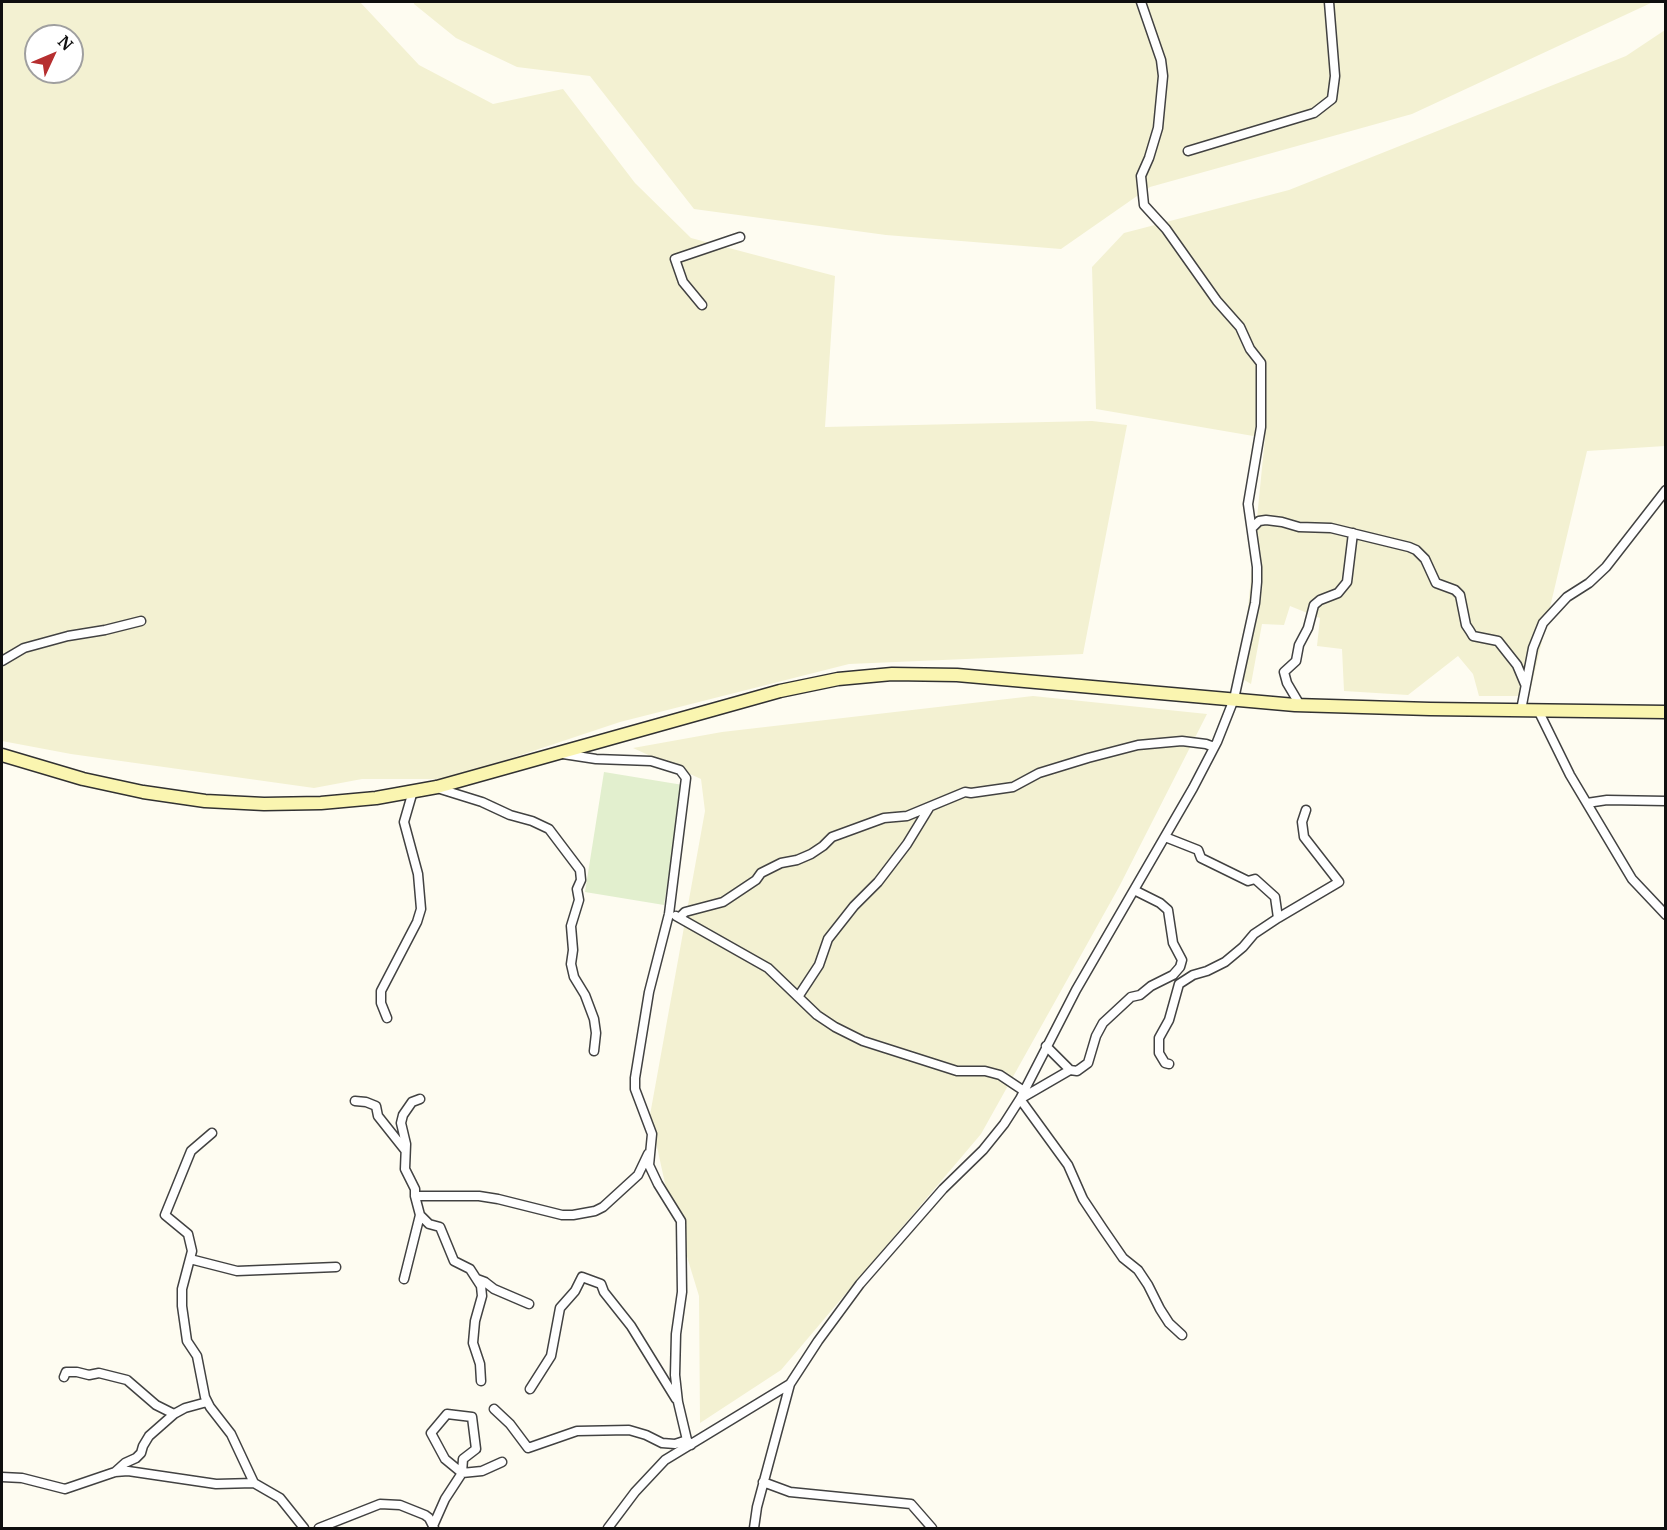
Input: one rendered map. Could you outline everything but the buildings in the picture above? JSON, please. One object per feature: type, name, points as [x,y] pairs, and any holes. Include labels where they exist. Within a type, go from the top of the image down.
[{"type":"main road","points":[[2,755],[83,779],[143,792],[205,801],[264,804],[321,803],[376,798],[437,788],[780,691],[838,679],[869,676],[957,675],[1300,705],[1665,712]]},
{"type":"street","points":[[754,1528],[790,1384],[860,1284],[943,1189],[983,1150],[1004,1124],[1022,1095],[1076,990],[1165,837],[1214,747],[1229,716],[1234,699],[1236,680],[1255,603],[1257,567],[1248,513],[1248,493],[1256,462],[1261,427],[1261,363],[1250,349],[1240,327],[1217,301],[1166,229],[1144,205],[1141,176],[1158,128],[1162,76],[1161,60],[1141,2]]},
{"type":"street","points":[[1188,151],[1314,113],[1332,99],[1335,76],[1329,2]]},
{"type":"street","points":[[702,305],[683,282],[675,259],[740,237]]},
{"type":"street","points":[[1521,710],[1533,648],[1543,623],[1567,597],[1589,583],[1606,567],[1665,490]]},
{"type":"street","points":[[1252,528],[1259,521],[1274,520],[1299,527],[1331,528],[1409,547],[1425,559],[1436,583],[1455,590],[1460,595],[1466,625],[1473,636],[1498,641],[1517,665],[1525,684]]},
{"type":"street","points":[[1300,705],[1287,683],[1284,672],[1296,661],[1299,645],[1308,628],[1314,605],[1338,593],[1347,582],[1353,534]]},
{"type":"street","points":[[2,661],[24,648],[141,621]]},
{"type":"street","points":[[1538,710],[1587,803],[1632,879],[1665,915]]},
{"type":"street","points":[[680,917],[685,912],[723,902],[756,880],[761,873],[781,863],[811,854],[831,837],[884,818],[907,816],[965,792],[1012,787],[1039,773],[1138,745],[1182,741],[1214,747]]},
{"type":"street","points":[[559,753],[596,759],[651,761],[684,773],[686,787],[669,914],[649,992],[634,1078],[635,1089],[652,1134],[649,1165],[652,1174],[681,1221],[682,1292],[675,1357],[678,1402],[689,1442]]},
{"type":"street","points":[[437,788],[482,802],[549,829],[580,870],[577,889],[579,900],[571,926],[573,950],[571,964],[574,977],[585,995],[594,1019],[596,1034],[594,1051]]},
{"type":"street","points":[[387,1018],[381,1003],[381,991],[417,922],[421,909],[418,874],[404,822],[413,791]]},
{"type":"street","points":[[1587,803],[1607,800],[1665,801]]},
{"type":"street","points":[[798,996],[819,965],[828,939],[854,906],[878,882],[907,844],[929,808]]},
{"type":"street","points":[[1169,1064],[1165,1063],[1159,1053],[1159,1038],[1169,1020],[1179,984],[1193,975],[1225,962],[1254,934],[1339,882],[1304,837],[1302,822],[1306,810]]},
{"type":"street","points":[[1165,837],[1198,850],[1201,858],[1248,881],[1255,879],[1275,897],[1278,918]]},
{"type":"street","points":[[1022,1095],[1070,1070],[1077,1071],[1088,1063],[1103,1023],[1131,997],[1140,995],[1151,986],[1173,975],[1180,967],[1182,960],[1173,943],[1168,910],[1160,903],[1134,890]]},
{"type":"street","points":[[669,914],[680,917],[768,968],[817,1015],[834,1027],[863,1041],[957,1071],[985,1071],[1000,1075],[1022,1095],[1068,1165],[1083,1199],[1123,1258],[1138,1270],[1169,1323],[1182,1335]]},
{"type":"street","points":[[1046,1046],[1070,1070]]},
{"type":"street","points":[[404,1279],[420,1215],[415,1196],[416,1189],[405,1169],[401,1123],[403,1115],[412,1102],[420,1099]]},
{"type":"street","points":[[355,1101],[376,1106],[378,1116],[405,1150]]},
{"type":"street","points":[[212,1133],[191,1151],[165,1215],[188,1234],[192,1251],[182,1288],[184,1322],[187,1341],[197,1356],[207,1402],[231,1434],[254,1483]]},
{"type":"street","points":[[415,1196],[479,1196],[562,1215],[595,1211],[603,1207],[638,1175],[649,1152]]},
{"type":"street","points":[[420,1215],[429,1224],[440,1227],[454,1261],[470,1269],[481,1286],[482,1296],[475,1321],[473,1343],[480,1365],[481,1381]]},
{"type":"street","points":[[190,1259],[237,1271],[336,1267]]},
{"type":"street","points":[[530,1389],[551,1356],[560,1308],[575,1291],[582,1277],[601,1284],[604,1292],[631,1326],[678,1402]]},
{"type":"street","points":[[477,1279],[529,1304]]},
{"type":"street","points":[[63,1377],[66,1372],[77,1372],[89,1376],[99,1373],[127,1380],[156,1405],[174,1414]]},
{"type":"street","points":[[608,1528],[665,1460],[689,1442],[790,1384]]},
{"type":"street","points":[[2,1477],[22,1478],[65,1489],[114,1472],[136,1458],[149,1436],[174,1414],[184,1408],[207,1402]]},
{"type":"street","points":[[494,1409],[510,1424],[528,1448],[577,1431],[629,1430],[662,1443],[689,1442]]},
{"type":"street","points":[[434,1527],[445,1499],[462,1473],[463,1459],[476,1449],[472,1417],[447,1414],[431,1433],[445,1459],[462,1473],[482,1471],[502,1462]]},
{"type":"street","points":[[114,1472],[128,1471],[216,1484],[254,1483],[280,1498],[304,1528]]},
{"type":"street","points":[[764,1482],[790,1492],[904,1502],[911,1504],[932,1528]]},
{"type":"street","points":[[319,1528],[380,1504],[400,1505],[429,1518],[434,1527]]},
{"type":"shaded area","points":[[2,2],[360,2],[419,65],[493,104],[563,89],[635,183],[691,238],[835,276],[825,427],[1092,421],[1127,425],[1083,654],[849,664],[620,722],[449,779],[362,779],[314,788],[71,754],[2,741]]},
{"type":"shaded area","points":[[414,2],[1653,2],[1412,114],[1150,187],[1061,249],[886,235],[694,209],[590,76],[517,67],[456,38]]},
{"type":"shaded area","points":[[1665,30],[1665,446],[1587,451],[1529,696],[1479,696],[1473,674],[1458,656],[1408,695],[1344,691],[1342,649],[1317,646],[1320,618],[1290,606],[1284,625],[1262,624],[1251,684],[1241,678],[1265,438],[1096,409],[1092,267],[1124,233],[1289,190],[1626,56]]},
{"type":"shaded area","points":[[1033,696],[1207,714],[1119,887],[981,1134],[781,1370],[700,1423],[699,1296],[666,1188],[650,1115],[705,811],[701,779],[633,748],[722,732]]},
{"type":"green space","points":[[604,772],[683,785],[664,905],[585,892]]}]
